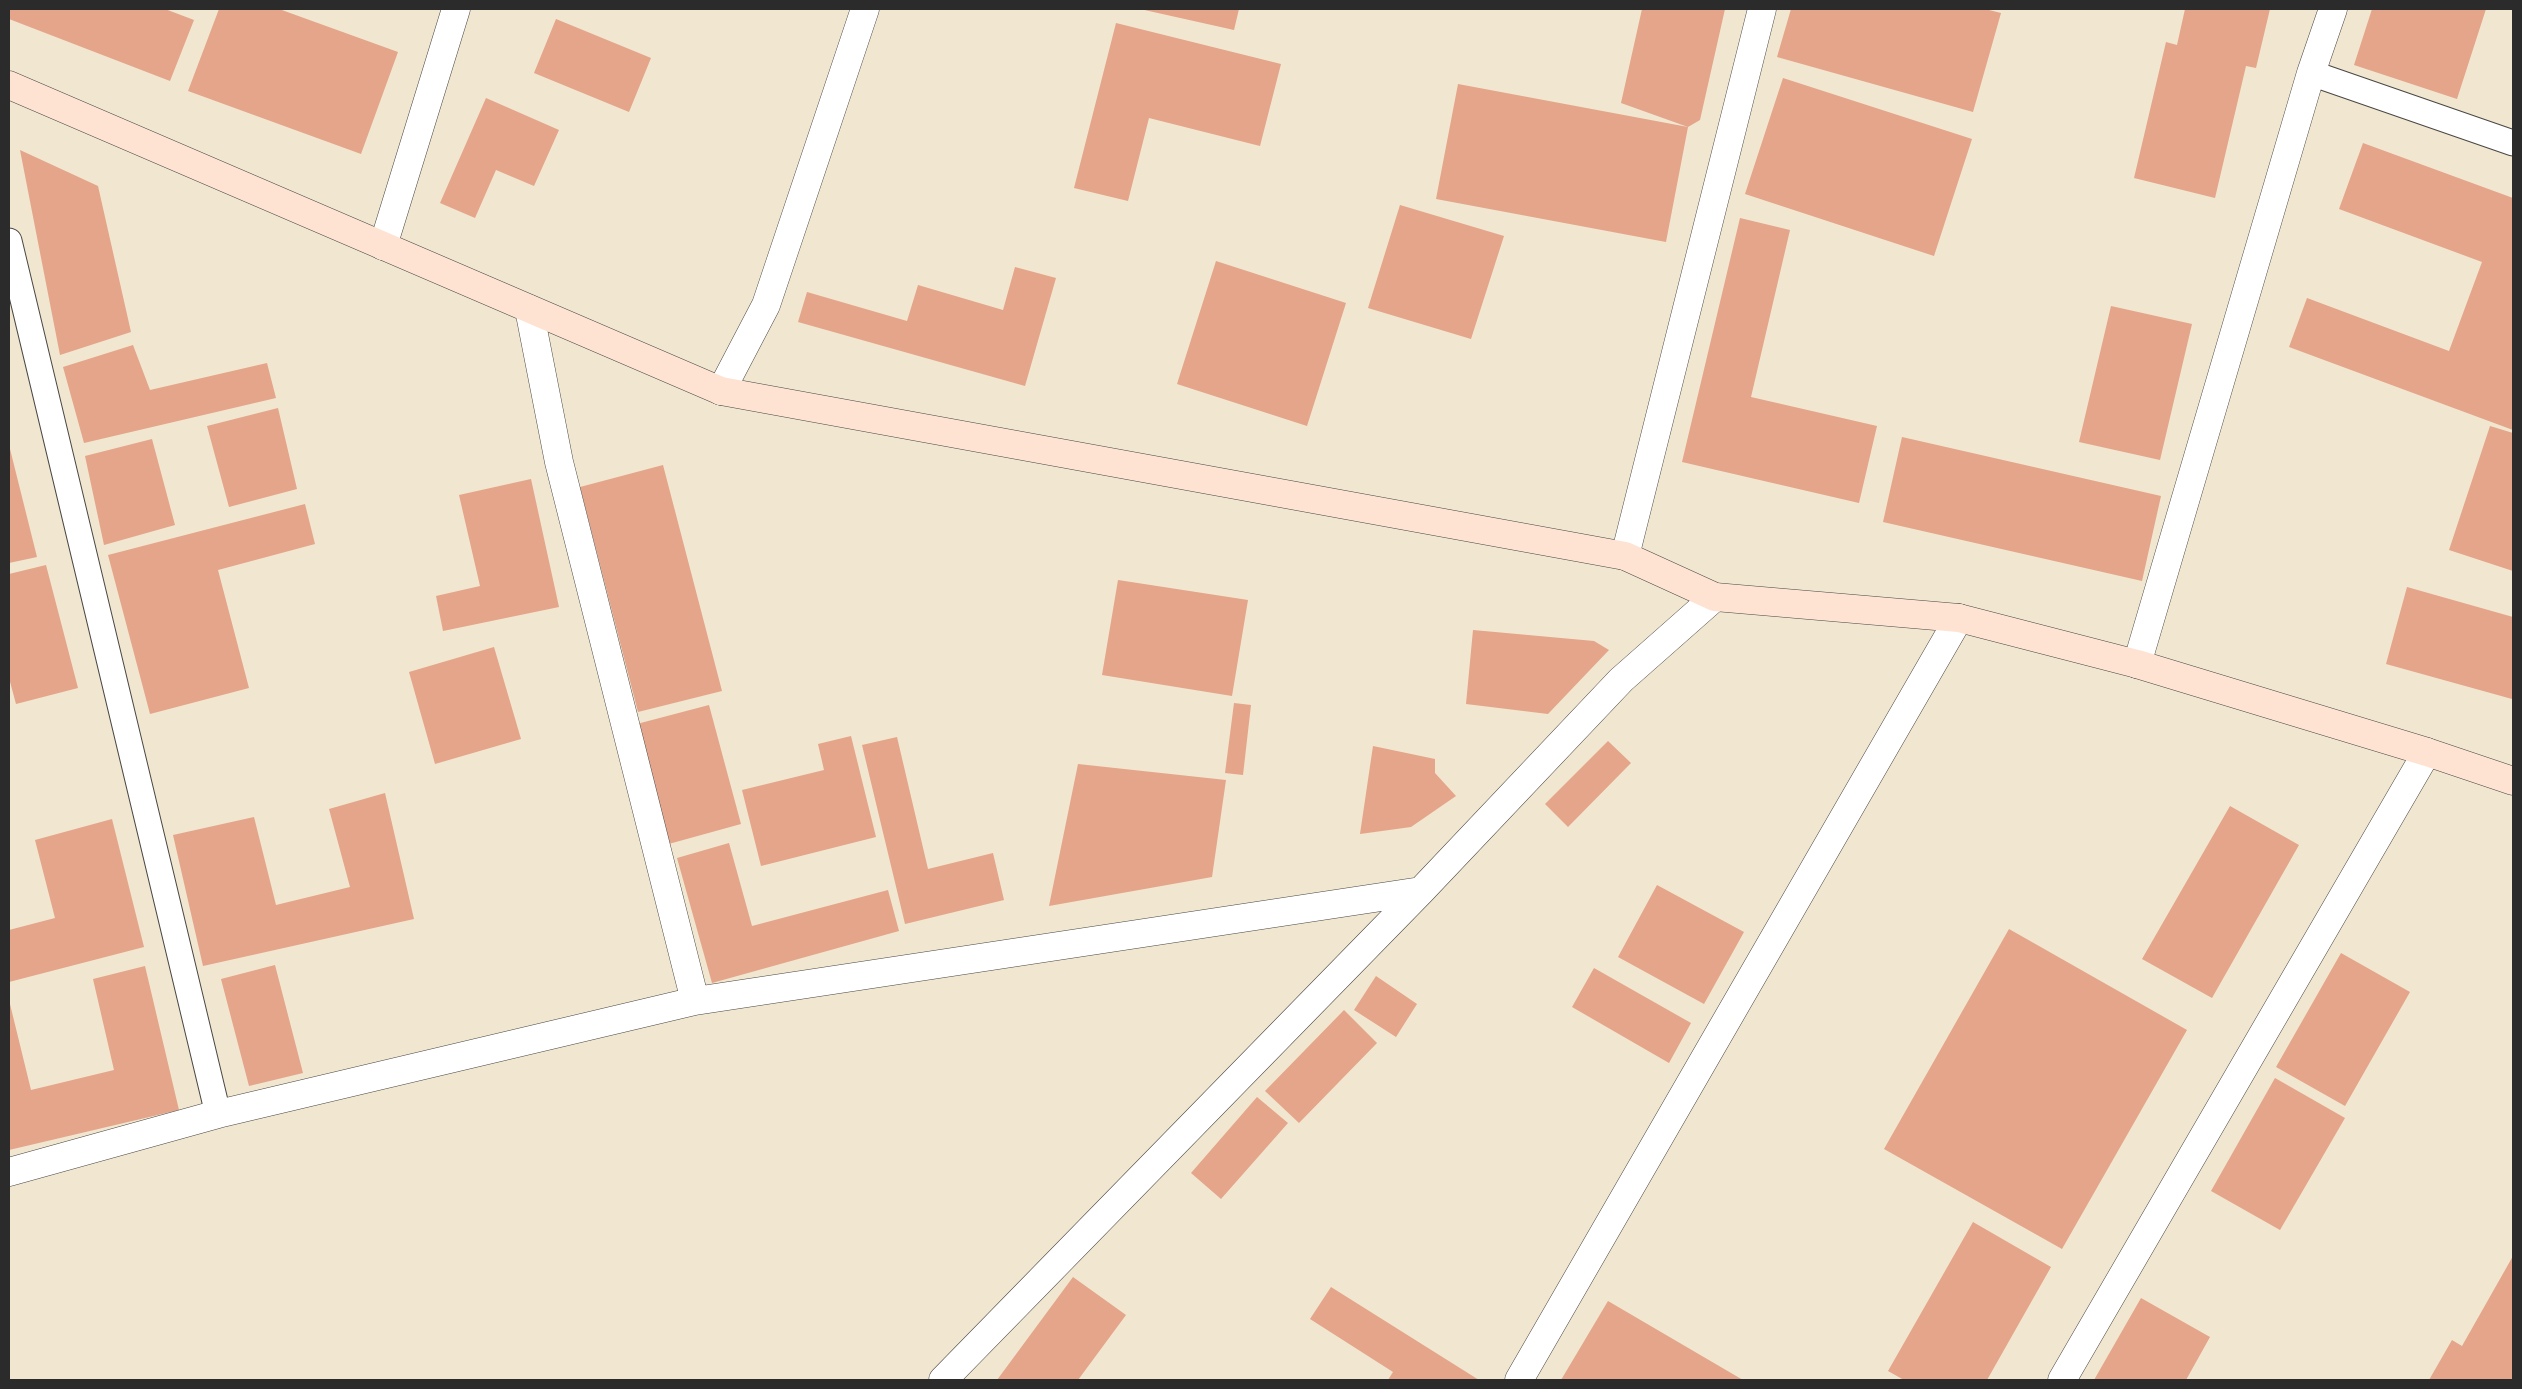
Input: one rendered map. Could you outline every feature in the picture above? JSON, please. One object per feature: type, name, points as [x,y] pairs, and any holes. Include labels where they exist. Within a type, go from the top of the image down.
[{"type":"street","points":[[383,246],[456,9]]},
{"type":"street","points":[[721,391],[766,305],[865,9]]},
{"type":"street","points":[[1625,556],[1762,9]]},
{"type":"street","points":[[2137,664],[2311,73],[2333,9]]},
{"type":"street","points":[[9,85],[721,391],[1625,556],[1715,597],[1959,618],[2137,664],[2428,752],[2513,781]]},
{"type":"street","points":[[529,308],[559,462],[695,1001]]},
{"type":"street","points":[[943,1380],[1421,891],[1622,680],[1715,597]]},
{"type":"street","points":[[1520,1380],[1959,618]]},
{"type":"street","points":[[2062,1380],[2428,752]]},
{"type":"street","points":[[9,1172],[218,1114],[695,1001],[1421,891]]},
{"type":"lane","points":[[2311,73],[2513,143]]},
{"type":"lane","points":[[9,241],[218,1114]]},
{"type":"building","points":[[9,9],[165,9],[194,20],[170,81],[9,19]]},
{"type":"building","points":[[219,9],[279,9],[398,52],[361,154],[188,91]]},
{"type":"building","points":[[1140,9],[1239,9],[1234,30]]},
{"type":"building","points":[[1642,9],[1725,9],[1700,120],[1688,127],[1621,103]]},
{"type":"building","points":[[1791,9],[1985,9],[2001,13],[1973,112],[1777,57]]},
{"type":"building","points":[[2185,9],[2270,9],[2256,68],[2246,66],[2215,198],[2134,178],[2166,42],[2177,45]]},
{"type":"building","points":[[2372,9],[2486,9],[2457,99],[2354,65]]},
{"type":"building","points":[[556,19],[651,58],[629,112],[534,73]]},
{"type":"building","points":[[1116,23],[1281,64],[1260,146],[1149,118],[1128,201],[1074,188]]},
{"type":"building","points":[[1783,78],[1972,139],[1934,256],[1745,194]]},
{"type":"building","points":[[1458,84],[1688,127],[1666,242],[1436,199]]},
{"type":"building","points":[[486,98],[559,130],[534,186],[496,170],[475,218],[440,203]]},
{"type":"building","points":[[2363,143],[2513,198],[2513,430],[2289,347],[2307,298],[2449,351],[2482,262],[2339,209]]},
{"type":"building","points":[[20,150],[98,186],[131,332],[60,355]]},
{"type":"building","points":[[1400,205],[1504,236],[1471,339],[1368,308]]},
{"type":"building","points":[[1740,218],[1790,230],[1751,397],[1877,426],[1859,503],[1682,462]]},
{"type":"building","points":[[1216,261],[1346,303],[1307,426],[1177,384]]},
{"type":"building","points":[[1015,267],[1056,278],[1025,386],[798,322],[807,292],[907,321],[918,285],[1003,310]]},
{"type":"building","points":[[2111,306],[2192,324],[2160,460],[2079,442]]},
{"type":"building","points":[[133,345],[150,390],[267,363],[276,398],[84,443],[63,367]]},
{"type":"building","points":[[278,408],[297,489],[229,507],[207,426]]},
{"type":"building","points":[[2490,426],[2513,433],[2513,571],[2449,550]]},
{"type":"building","points":[[1902,437],[2161,496],[2142,581],[1883,522]]},
{"type":"building","points":[[152,439],[175,525],[104,545],[85,456]]},
{"type":"building","points":[[9,445],[37,557],[9,563]]},
{"type":"building","points":[[663,465],[722,691],[638,712],[580,487]]},
{"type":"building","points":[[531,479],[559,607],[443,631],[436,596],[480,586],[459,495]]},
{"type":"building","points":[[305,504],[315,544],[218,570],[249,688],[150,714],[108,555]]},
{"type":"building","points":[[46,565],[78,688],[16,704],[9,678],[9,574]]},
{"type":"building","points":[[1118,580],[1248,600],[1232,696],[1102,675]]},
{"type":"building","points":[[2407,587],[2513,617],[2512,699],[2386,664]]},
{"type":"building","points":[[1473,630],[1594,641],[1609,650],[1548,714],[1466,704]]},
{"type":"building","points":[[494,647],[521,739],[435,764],[409,672]]},
{"type":"building","points":[[1234,703],[1251,705],[1243,775],[1225,773]]},
{"type":"building","points":[[709,705],[741,824],[665,845],[633,725]]},
{"type":"building","points":[[851,736],[876,837],[761,866],[742,790],[824,770],[818,744]]},
{"type":"building","points":[[897,737],[928,869],[993,853],[1004,900],[905,924],[862,745]]},
{"type":"building","points":[[1608,741],[1631,763],[1568,827],[1545,804]]},
{"type":"building","points":[[1373,746],[1435,759],[1435,773],[1456,796],[1411,827],[1360,834]]},
{"type":"building","points":[[1078,764],[1226,780],[1212,877],[1049,906]]},
{"type":"building","points":[[385,793],[414,919],[203,966],[173,835],[254,817],[276,905],[350,887],[329,809]]},
{"type":"building","points":[[2230,806],[2299,845],[2212,998],[2142,959]]},
{"type":"building","points":[[112,819],[144,947],[9,982],[9,930],[55,918],[35,840]]},
{"type":"building","points":[[729,843],[752,926],[888,890],[899,931],[712,983],[677,858]]},
{"type":"building","points":[[1657,885],[1744,932],[1704,1004],[1618,957]]},
{"type":"building","points":[[2009,929],[2187,1030],[2062,1249],[1884,1149]]},
{"type":"building","points":[[2341,953],[2410,992],[2345,1106],[2276,1067]]},
{"type":"building","points":[[275,965],[303,1073],[249,1086],[221,979]]},
{"type":"building","points":[[145,966],[179,1110],[9,1150],[9,1000],[31,1090],[114,1070],[93,979]]},
{"type":"building","points":[[1594,968],[1691,1023],[1669,1063],[1572,1007]]},
{"type":"building","points":[[1376,976],[1417,1004],[1396,1037],[1354,1010]]},
{"type":"building","points":[[1344,1010],[1377,1043],[1299,1123],[1265,1091]]},
{"type":"building","points":[[2275,1078],[2345,1118],[2280,1230],[2211,1191]]},
{"type":"building","points":[[1257,1097],[1288,1123],[1221,1199],[1191,1173]]},
{"type":"building","points":[[1973,1222],[2051,1267],[1987,1380],[1904,1380],[1888,1371]]},
{"type":"building","points":[[2513,1256],[2513,1380],[2429,1380],[2452,1340],[2462,1346]]},
{"type":"building","points":[[1073,1277],[1126,1315],[1078,1380],[997,1380]]},
{"type":"building","points":[[1331,1287],[1479,1380],[1388,1380],[1393,1372],[1310,1319]]},
{"type":"building","points":[[2141,1298],[2210,1337],[2186,1380],[2094,1380]]},
{"type":"building","points":[[1608,1301],[1743,1380],[1561,1380]]}]
